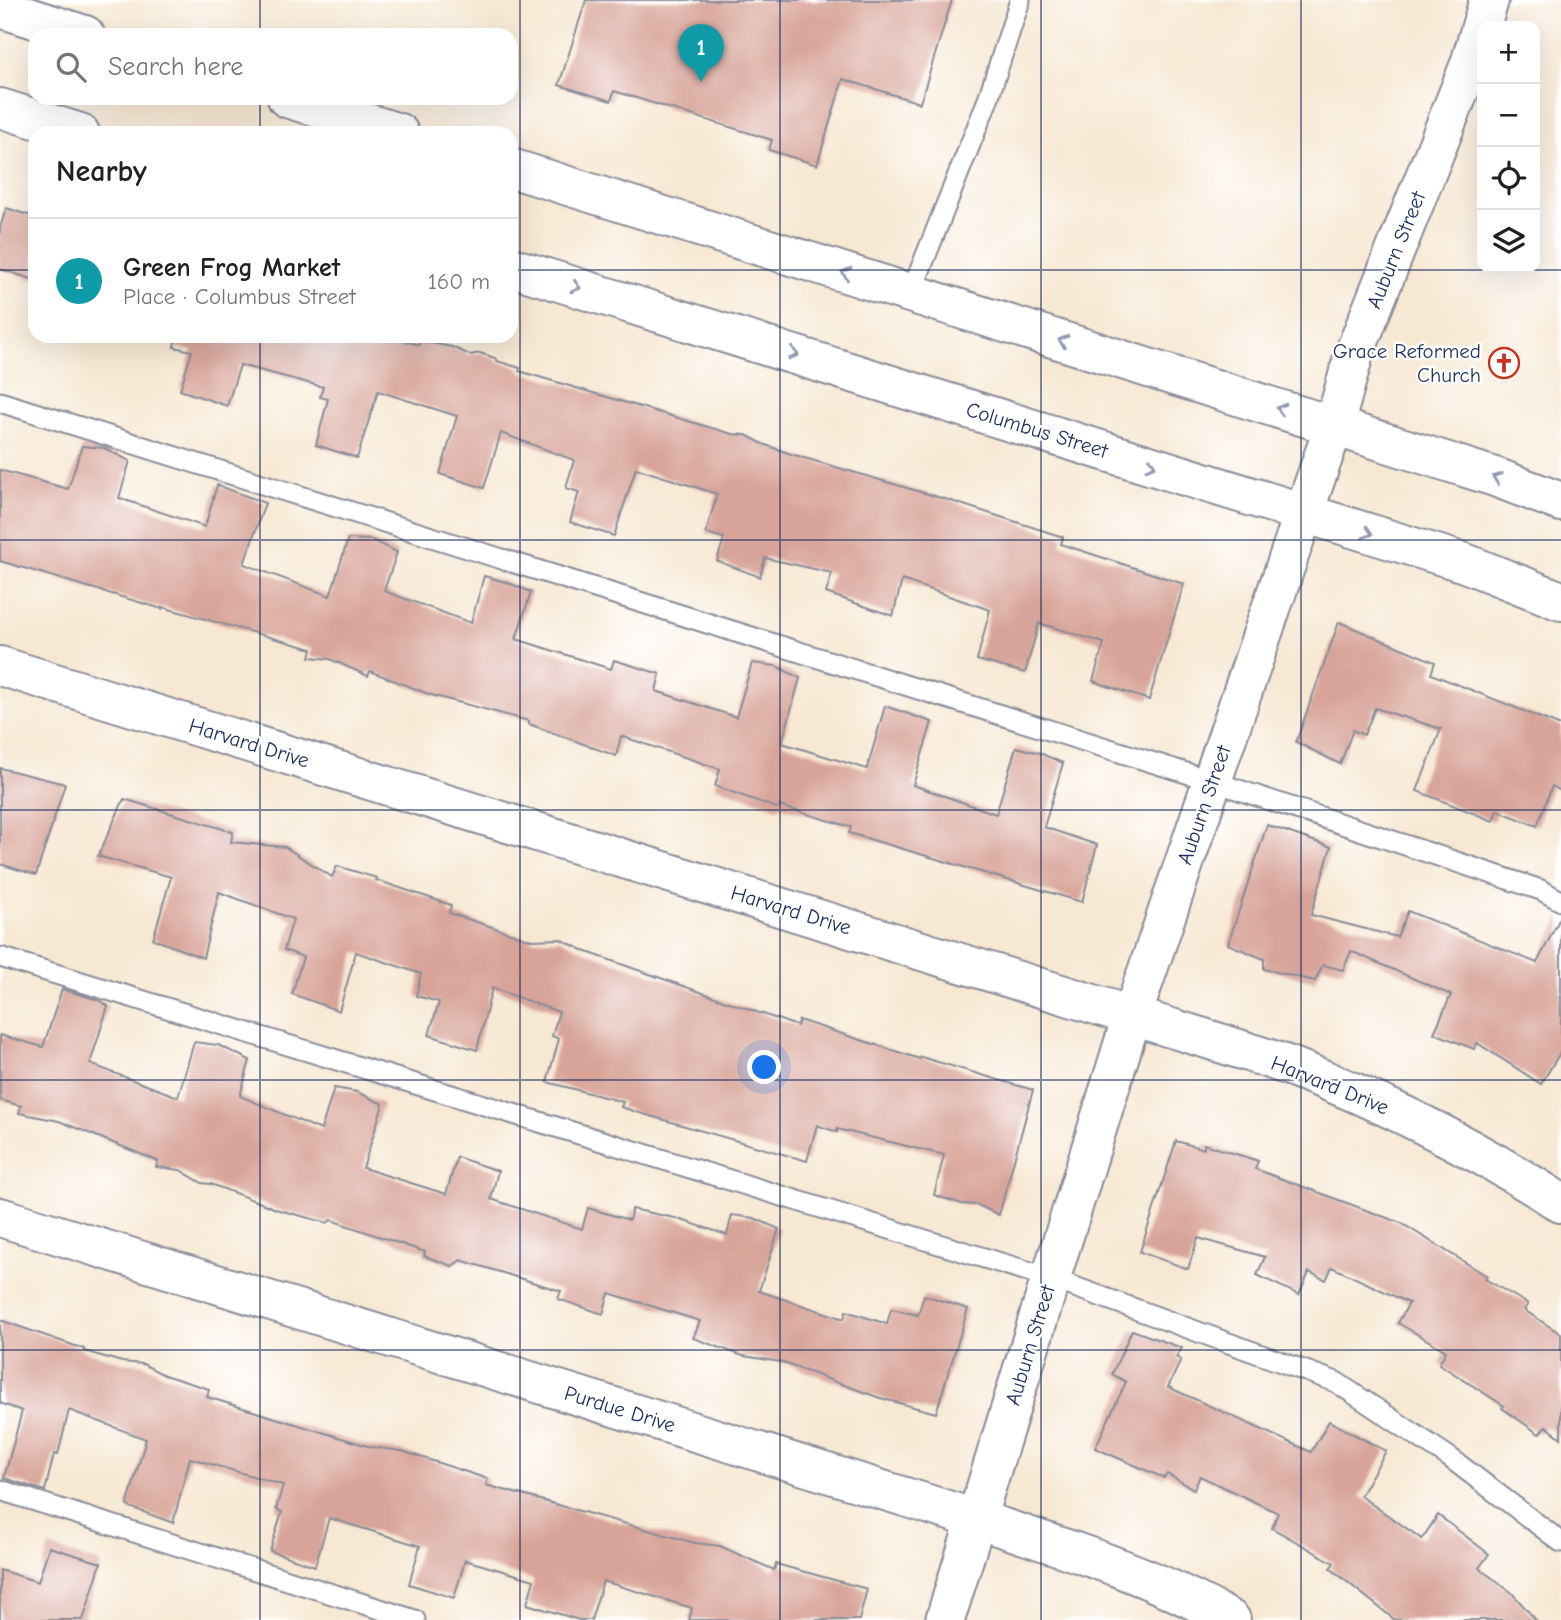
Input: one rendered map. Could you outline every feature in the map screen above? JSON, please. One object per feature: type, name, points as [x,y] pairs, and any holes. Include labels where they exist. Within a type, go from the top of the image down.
[{"type":"street","name":"Auburn Street","points":[[945,1620],[1132,1016],[1335,426],[1354,354],[1470,64],[1489,0]]},
{"type":"street","points":[[0,8],[63,28]]},
{"type":"street","points":[[309,105],[377,126]]},
{"type":"street","points":[[0,108],[57,126]]},
{"type":"street","points":[[518,170],[1335,426],[1495,477],[1561,502]]},
{"type":"street","name":"Columbus Street","points":[[518,269],[1304,512],[1465,564],[1561,601]]},
{"type":"street","name":"Harvard Drive","points":[[0,666],[1294,1068],[1402,1114],[1507,1168],[1561,1203]]},
{"type":"street","name":"Purdue Drive","points":[[0,1217],[1111,1563],[1190,1597],[1231,1620]]},
{"type":"lane","points":[[911,293],[987,102],[1020,0]]},
{"type":"lane","points":[[0,402],[1212,781],[1541,890],[1561,901]]},
{"type":"lane","points":[[0,957],[1050,1278],[1336,1382],[1449,1457],[1561,1542]]},
{"type":"lane","points":[[0,1490],[415,1620]]},
{"type":"building","points":[[586,0],[952,0],[920,103],[843,79],[817,165],[769,150],[772,140],[614,91],[611,101],[559,85]]},
{"type":"building","points":[[6,208],[28,215],[28,278],[0,269],[0,228]]},
{"type":"building","points":[[175,343],[431,343],[452,347],[470,355],[480,353],[520,368],[519,371],[732,434],[746,435],[791,454],[1063,537],[1061,544],[1184,584],[1149,700],[1093,681],[1104,643],[1039,623],[1025,673],[977,660],[990,610],[902,580],[893,616],[826,593],[832,573],[765,558],[760,577],[717,561],[724,538],[706,533],[717,494],[636,468],[614,536],[570,522],[579,492],[566,488],[574,460],[501,433],[484,488],[440,474],[457,416],[378,391],[357,458],[316,445],[328,399],[320,397],[323,387],[240,365],[227,406],[180,390],[192,351],[174,347]]},
{"type":"building","points":[[82,446],[104,448],[130,461],[119,498],[205,527],[217,485],[265,503],[244,564],[330,596],[348,539],[372,540],[397,552],[384,591],[471,623],[484,576],[506,582],[531,592],[516,639],[611,669],[614,660],[660,674],[656,691],[736,717],[752,663],[776,666],[800,678],[782,743],[867,769],[885,706],[932,722],[913,785],[996,814],[1016,747],[1063,763],[1044,827],[1097,845],[1082,902],[849,833],[851,827],[780,806],[777,808],[715,786],[720,769],[621,736],[616,756],[529,724],[529,721],[431,695],[370,671],[368,676],[330,659],[310,657],[312,649],[162,609],[0,561],[0,470],[68,489]]},
{"type":"building","points":[[1339,622],[1435,662],[1431,674],[1561,726],[1561,791],[1552,786],[1537,826],[1497,810],[1493,821],[1417,791],[1441,729],[1375,708],[1364,735],[1353,730],[1340,764],[1296,742]]},
{"type":"building","points":[[0,768],[65,784],[36,875],[0,864]]},
{"type":"building","points":[[124,799],[233,832],[231,842],[285,847],[332,877],[337,866],[377,878],[376,880],[451,905],[449,913],[532,940],[560,939],[587,952],[797,1026],[799,1020],[920,1059],[921,1057],[1033,1090],[999,1215],[978,1205],[962,1204],[934,1195],[944,1155],[837,1129],[837,1132],[817,1125],[807,1161],[621,1107],[623,1102],[547,1082],[559,1039],[552,1036],[559,1012],[492,988],[477,1050],[429,1035],[439,1002],[416,996],[421,974],[356,952],[339,1011],[292,994],[303,957],[284,950],[293,919],[219,892],[203,958],[153,939],[171,877],[98,856]]},
{"type":"building","points":[[1267,825],[1331,847],[1311,915],[1397,937],[1408,911],[1537,963],[1561,916],[1561,1051],[1541,1084],[1477,1043],[1474,1049],[1434,1033],[1451,995],[1351,951],[1343,970],[1323,965],[1315,981],[1264,969],[1264,959],[1228,944]]},
{"type":"building","points":[[62,989],[98,1000],[108,1006],[90,1064],[178,1097],[194,1042],[218,1045],[250,1060],[240,1096],[321,1130],[334,1088],[357,1092],[383,1104],[363,1168],[446,1194],[457,1157],[498,1171],[491,1199],[582,1229],[588,1208],[629,1220],[632,1209],[675,1218],[727,1235],[732,1215],[754,1218],[779,1229],[759,1291],[844,1319],[846,1311],[887,1324],[891,1309],[918,1315],[924,1295],[968,1309],[936,1413],[880,1398],[781,1362],[743,1356],[693,1338],[700,1321],[609,1293],[603,1314],[558,1299],[561,1291],[461,1260],[452,1266],[424,1256],[425,1252],[331,1220],[327,1223],[279,1210],[202,1183],[180,1170],[156,1167],[158,1161],[59,1121],[19,1113],[21,1106],[0,1100],[0,1035],[43,1047]]},
{"type":"building","points":[[1176,1141],[1204,1149],[1204,1144],[1258,1161],[1255,1169],[1401,1223],[1528,1304],[1524,1310],[1561,1334],[1561,1438],[1546,1426],[1539,1434],[1502,1408],[1504,1406],[1439,1364],[1446,1351],[1398,1323],[1409,1303],[1332,1267],[1326,1280],[1309,1272],[1299,1295],[1257,1275],[1265,1257],[1198,1238],[1188,1269],[1140,1252]]},
{"type":"building","points":[[0,1320],[84,1351],[122,1362],[143,1364],[164,1375],[209,1389],[207,1397],[371,1447],[402,1451],[488,1479],[486,1485],[695,1543],[720,1546],[774,1570],[776,1564],[867,1589],[859,1620],[689,1620],[692,1608],[603,1581],[591,1620],[579,1620],[527,1604],[534,1580],[465,1560],[454,1598],[409,1584],[420,1546],[329,1518],[315,1566],[270,1551],[282,1512],[276,1509],[283,1485],[190,1458],[173,1523],[127,1506],[146,1439],[69,1410],[58,1455],[54,1454],[45,1491],[4,1478],[22,1411],[0,1403]]},
{"type":"building","points":[[1132,1330],[1182,1348],[1176,1357],[1181,1360],[1168,1387],[1311,1452],[1329,1421],[1386,1451],[1360,1496],[1422,1539],[1438,1515],[1489,1554],[1479,1568],[1511,1592],[1536,1620],[1395,1620],[1330,1568],[1334,1563],[1272,1528],[1278,1513],[1200,1476],[1194,1489],[1167,1474],[1164,1478],[1095,1448],[1126,1382],[1112,1374]]},
{"type":"building","points":[[49,1547],[101,1563],[83,1620],[0,1620],[0,1570],[38,1582]]},
{"type":"place","name":"Green Frog Market","points":[[701,82]]},
{"type":"place","name":"Grace Reformed Church","points":[[1504,363]]}]
